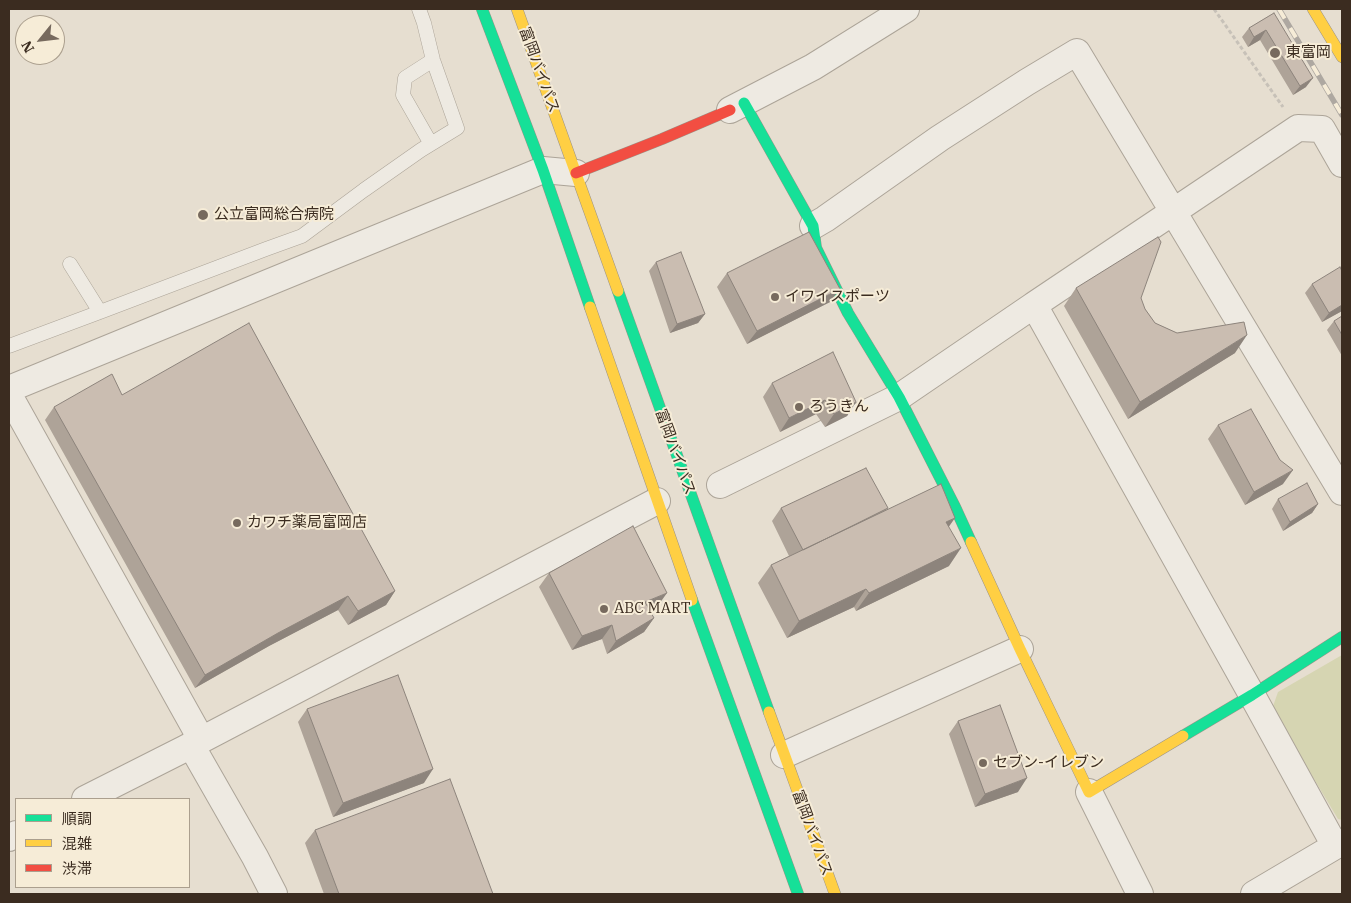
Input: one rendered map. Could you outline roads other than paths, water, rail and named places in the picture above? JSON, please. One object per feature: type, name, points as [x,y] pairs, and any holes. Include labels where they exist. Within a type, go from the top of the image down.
[{"type":"main road","name":"富岡バイパス","points":[[482,9],[543,170],[657,501],[798,894]]},
{"type":"main road","name":"富岡バイパス","points":[[516,9],[835,894]]},
{"type":"main road","points":[[1313,9],[1342,57]]},
{"type":"main road","points":[[576,173],[662,139],[737,106],[813,226],[816,248],[848,313],[899,397],[955,507],[1020,649],[1089,792],[1252,695],[1342,637]]},
{"type":"street","points":[[737,106],[813,67],[906,9]]},
{"type":"street","points":[[813,226],[940,138],[1077,52],[1342,492]]},
{"type":"street","points":[[720,485],[899,397],[1298,128],[1322,130],[1342,164]]},
{"type":"street","points":[[9,389],[543,170],[576,173]]},
{"type":"street","points":[[1034,305],[1252,695],[1339,844],[1254,894]]},
{"type":"street","points":[[9,395],[196,742],[274,894]]},
{"type":"street","points":[[87,798],[657,501]]},
{"type":"street","points":[[784,755],[1020,649]]},
{"type":"street","points":[[1089,792],[1140,894]]},
{"type":"lane","points":[[9,346],[302,236],[364,190],[457,128],[433,60],[419,9]]},
{"type":"lane","points":[[431,144],[403,95],[405,78],[433,60]]},
{"type":"lane","points":[[70,264],[100,312]]},
{"type":"railway","points":[[1279,9],[1342,115]]},
{"type":"place","name":"東富岡","points":[[1275,53]]},
{"type":"place","name":"公立富岡総合病院","points":[[203,215]]},
{"type":"place","name":"イワイスポーツ","points":[[775,297]]},
{"type":"place","name":"ろうきん","points":[[799,407]]},
{"type":"place","name":"カワチ薬局富岡店","points":[[237,523]]},
{"type":"place","name":"ABC MART","points":[[604,609]]},
{"type":"place","name":"セブン-イレブン","points":[[983,763]]}]
